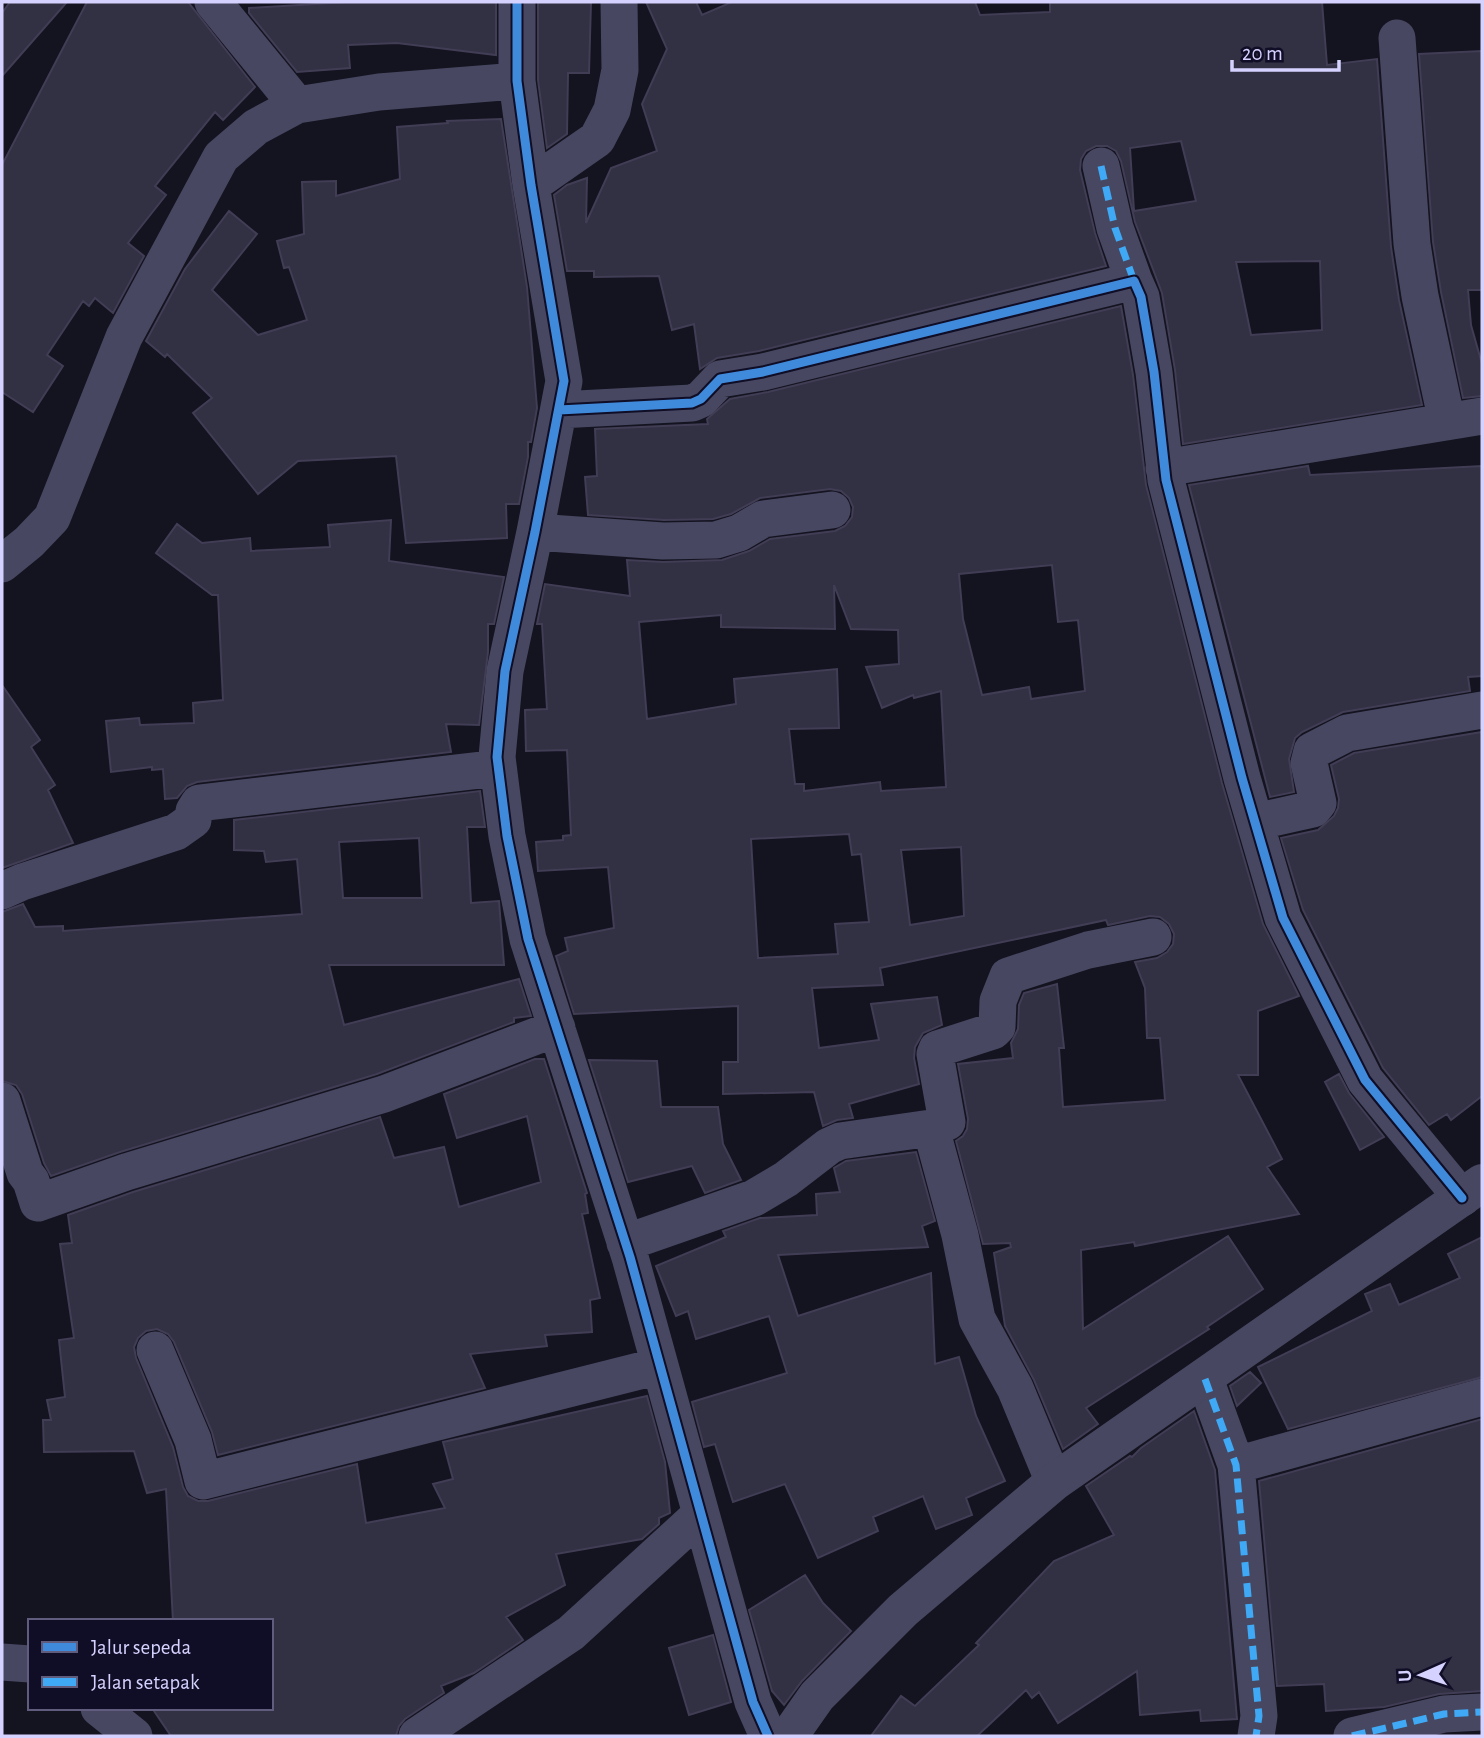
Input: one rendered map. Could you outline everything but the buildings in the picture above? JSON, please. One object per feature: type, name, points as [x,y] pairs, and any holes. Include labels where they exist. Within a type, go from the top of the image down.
[{"type":"street","points":[[213,2],[296,105]]},
{"type":"street","points":[[517,2],[517,81],[531,185],[564,382],[505,671],[497,757],[507,836],[528,939],[625,1243],[753,1702],[768,1736]]},
{"type":"street","points":[[531,185],[597,139],[612,110],[620,70],[619,2]]},
{"type":"street","points":[[1164,468],[1465,419],[1420,296],[1412,244],[1397,38]]},
{"type":"street","points":[[2,564],[52,518],[124,337],[221,157],[256,127],[296,105],[380,92],[517,81]]},
{"type":"street","points":[[789,1736],[817,1696],[903,1611],[1054,1482],[1472,1190],[1366,1080],[1283,918],[1255,822],[1166,480],[1154,373],[1141,298],[1115,228],[1101,166]]},
{"type":"street","points":[[559,410],[692,403],[701,399],[720,379],[776,369],[1134,281]]},
{"type":"street","points":[[535,532],[663,541],[716,540],[740,533],[763,519],[832,510]]},
{"type":"street","points":[[1255,822],[1313,809],[1318,803],[1309,763],[1312,751],[1347,733],[1482,710]]},
{"type":"street","points":[[2,891],[22,882],[176,832],[193,820],[199,803],[498,768]]},
{"type":"street","points":[[625,1243],[754,1198],[840,1141],[931,1128],[947,1122],[935,1054],[937,1049],[993,1031],[997,1027],[998,1001],[1008,976],[1088,950],[1153,937]]},
{"type":"street","points":[[2,1101],[25,1173],[32,1181],[38,1203],[126,1172],[384,1094],[557,1028]]},
{"type":"street","points":[[931,1128],[960,1234],[977,1319],[1015,1388],[1054,1482]]},
{"type":"street","points":[[155,1350],[193,1440],[203,1481],[659,1366]]},
{"type":"street","points":[[1205,1379],[1236,1465],[1259,1716],[1256,1736]]},
{"type":"street","points":[[1236,1465],[1482,1396]]},
{"type":"street","points":[[417,1736],[571,1633],[700,1515]]},
{"type":"street","points":[[2,1662],[28,1664]]},
{"type":"street","points":[[102,1710],[134,1736]]},
{"type":"street","points":[[1352,1736],[1444,1714],[1482,1712]]},
{"type":"marked path","points":[[1101,166],[1115,228],[1134,281]]},
{"type":"marked path","points":[[1205,1379],[1236,1465],[1259,1716],[1256,1736]]},
{"type":"marked path","points":[[1352,1736],[1444,1714],[1482,1712]]},
{"type":"cycle path","points":[[517,2],[517,81],[531,185],[564,381],[505,671],[497,757],[507,836],[528,939],[630,1257],[753,1702],[768,1736]]},
{"type":"cycle path","points":[[559,410],[692,403],[701,399],[720,379],[763,372],[1134,281],[1141,297],[1154,372],[1166,480],[1242,778],[1283,918],[1365,1080],[1462,1198]]}]
